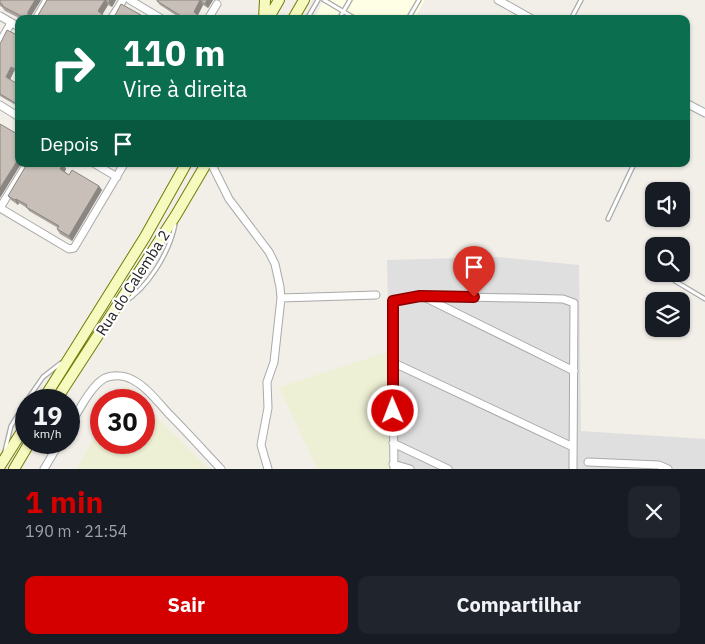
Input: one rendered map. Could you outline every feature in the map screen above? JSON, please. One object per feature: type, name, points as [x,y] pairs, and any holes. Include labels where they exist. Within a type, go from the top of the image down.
[{"type":"main road","points":[[264,15],[265,0]]},
{"type":"main road","points":[[270,15],[279,0]]},
{"type":"main road","points":[[295,15],[304,0]]},
{"type":"main road","name":"Rua do Calemba 2","points":[[50,389],[145,236],[184,167]]},
{"type":"main road","name":"Rua do Calemba 2","points":[[63,389],[209,167]]},
{"type":"main road","points":[[1,465],[15,443]]},
{"type":"main road","points":[[14,469],[23,454]]},
{"type":"street","points":[[38,15],[47,0]]},
{"type":"street","points":[[114,15],[123,0]]},
{"type":"street","points":[[130,0],[155,15]]},
{"type":"street","points":[[498,0],[525,15]]},
{"type":"street","points":[[210,15],[216,4]]},
{"type":"street","points":[[0,16],[15,25]]},
{"type":"street","points":[[0,42],[11,23]]},
{"type":"street","points":[[0,105],[15,114]]},
{"type":"street","points":[[690,105],[705,113]]},
{"type":"street","points":[[25,167],[0,208],[71,249],[77,245],[122,167]]},
{"type":"street","points":[[100,167],[117,177]]},
{"type":"street","points":[[209,167],[229,199],[273,259],[281,298],[274,362],[267,382],[268,408],[261,445],[268,469]]},
{"type":"street","points":[[281,298],[376,295]]},
{"type":"street","points":[[420,296],[574,371]]},
{"type":"street","points":[[410,469],[393,466],[392,304],[397,299],[420,296],[564,299],[574,303],[573,469]]},
{"type":"street","points":[[392,362],[573,447]]},
{"type":"street","points":[[80,409],[93,388],[105,378],[121,376],[130,378],[146,388],[221,469]]},
{"type":"street","points":[[393,443],[448,469]]},
{"type":"street","points":[[44,469],[53,454]]},
{"type":"street","points":[[588,462],[659,465],[668,469]]},
{"type":"lane","points":[[309,15],[318,0]]},
{"type":"lane","points":[[324,0],[349,15]]},
{"type":"lane","points":[[342,15],[350,0]]},
{"type":"lane","points":[[410,15],[419,0]]},
{"type":"lane","points":[[573,15],[581,0]]},
{"type":"lane","points":[[608,219],[633,167]]},
{"type":"lane","points":[[677,282],[705,299]]},
{"type":"lane","points":[[36,389],[44,377],[70,357]]},
{"type":"lane","points":[[1,465],[11,426],[15,420]]},
{"type":"shaded area","points":[[324,0],[425,0],[416,15],[316,15]]},
{"type":"shaded area","points":[[498,257],[579,265],[581,431],[705,439],[705,469],[392,469],[387,260]]},
{"type":"shaded area","points":[[387,352],[391,469],[317,469],[279,387]]},
{"type":"shaded area","points":[[155,415],[209,469],[76,469],[90,445],[90,454],[155,454]]},
{"type":"building","points":[[0,0],[35,0],[28,15],[19,15],[0,3]]},
{"type":"building","points":[[47,0],[105,0],[98,11],[103,15],[38,15]]},
{"type":"building","points":[[200,0],[194,12],[198,15],[179,15],[157,1]]},
{"type":"building","points":[[121,4],[141,15],[115,15]]},
{"type":"building","points":[[7,30],[15,34],[15,69],[11,67],[6,77],[15,82],[15,103],[0,94],[0,44]]},
{"type":"building","points":[[0,124],[15,133],[15,164],[0,188]]},
{"type":"building","points":[[25,167],[61,167],[60,169],[69,175],[72,170],[99,186],[69,236],[57,229],[59,226],[26,207],[27,205],[8,196]]},
{"type":"route","points":[[393,411],[393,301],[420,296],[474,297]]}]
